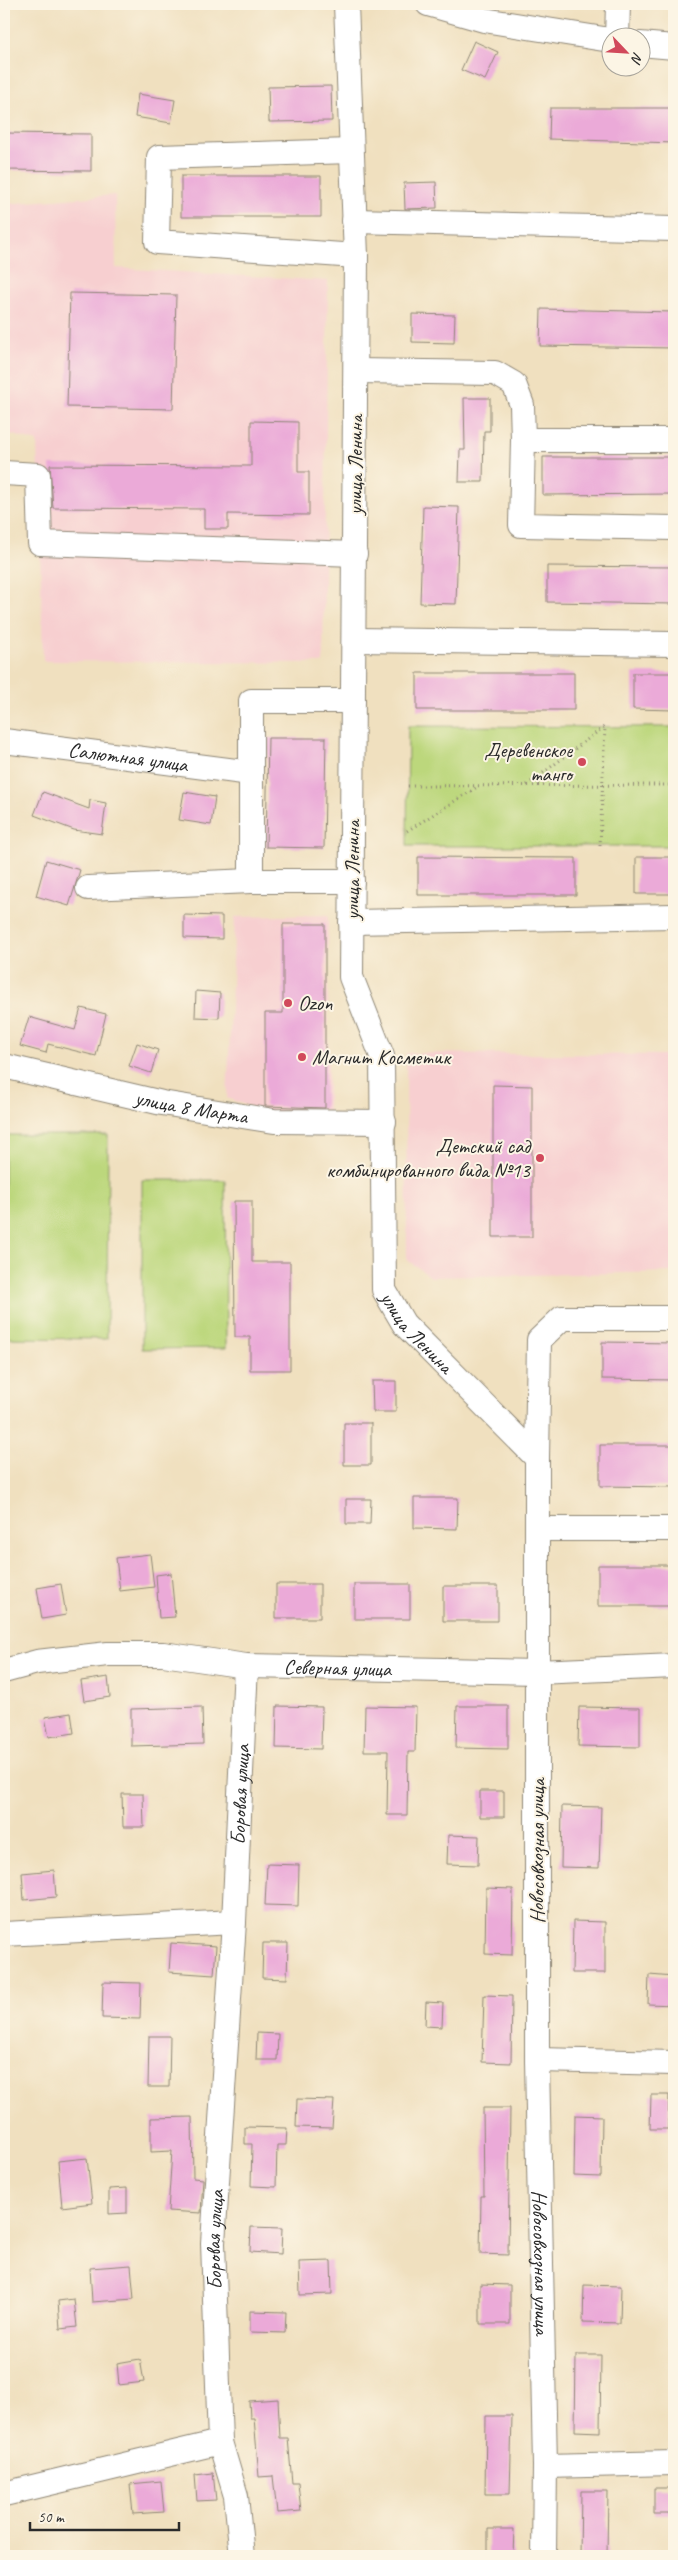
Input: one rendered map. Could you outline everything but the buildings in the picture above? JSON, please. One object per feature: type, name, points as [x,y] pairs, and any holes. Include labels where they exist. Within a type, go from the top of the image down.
[{"type":"street","name":"улица Ленина","points":[[346,4],[356,256],[351,977],[382,1056],[384,1290],[404,1324],[537,1458]]},
{"type":"street","points":[[428,4],[484,20],[600,38]]},
{"type":"street","points":[[617,28],[618,4]]},
{"type":"street","points":[[650,45],[674,48]]},
{"type":"street","points":[[351,151],[159,156],[157,242],[356,256]]},
{"type":"street","points":[[354,221],[674,229]]},
{"type":"street","points":[[356,371],[495,373],[514,384],[522,405],[521,525],[674,528]]},
{"type":"street","points":[[523,440],[674,440]]},
{"type":"street","points":[[4,473],[38,475],[40,542],[355,554]]},
{"type":"street","points":[[354,640],[674,644]]},
{"type":"street","points":[[252,882],[251,701],[353,701]]},
{"type":"street","name":"Салютная улица","points":[[4,742],[251,773]]},
{"type":"street","points":[[88,888],[252,882],[352,881]]},
{"type":"street","points":[[351,922],[674,916]]},
{"type":"street","name":"улица 8 Марта","points":[[4,1066],[162,1103],[274,1121],[384,1122]]},
{"type":"street","points":[[537,1672],[539,1340],[562,1318],[674,1318]]},
{"type":"street","points":[[537,1529],[674,1529]]},
{"type":"street","name":"Северная улица","points":[[4,1671],[37,1662],[108,1654],[163,1654],[246,1666],[537,1672],[674,1666]]},
{"type":"street","name":"Боровая улица","points":[[242,2556],[236,2496],[220,2442],[213,2243],[234,1922],[246,1666]]},
{"type":"street","name":"Новосовхозная улица","points":[[537,1672],[537,2060],[545,2466],[544,2556]]},
{"type":"street","points":[[4,1934],[234,1922]]},
{"type":"street","points":[[537,2060],[674,2063]]},
{"type":"street","points":[[4,2494],[220,2442]]},
{"type":"street","points":[[545,2466],[674,2462]]},
{"type":"path","points":[[526,786],[605,727],[600,846]]},
{"type":"path","points":[[408,786],[674,785]]},
{"type":"path","points":[[407,830],[480,786]]},
{"type":"shaded area","points":[[115,195],[116,268],[328,281],[323,663],[43,661],[37,442],[4,432],[4,204]]},
{"type":"shaded area","points":[[328,915],[328,1111],[263,1112],[227,1098],[235,917]]},
{"type":"shaded area","name":"Детский сад комбинированного вида №13","points":[[406,1053],[674,1055],[674,1272],[431,1277],[407,1260]]},
{"type":"green space","points":[[408,726],[674,727],[674,846],[407,846]]},
{"type":"green space","points":[[4,1135],[108,1135],[107,1339],[4,1338]]},
{"type":"green space","points":[[142,1180],[225,1180],[226,1348],[142,1349]]},
{"type":"place","name":"Деревенское танго","points":[[582,762]]},
{"type":"place","name":"Ozon","points":[[288,1003]]},
{"type":"place","name":"Магнит Косметик","points":[[302,1057]]},
{"type":"place","name":"Детский сад комбинированного вида №13","points":[[540,1158]]}]
